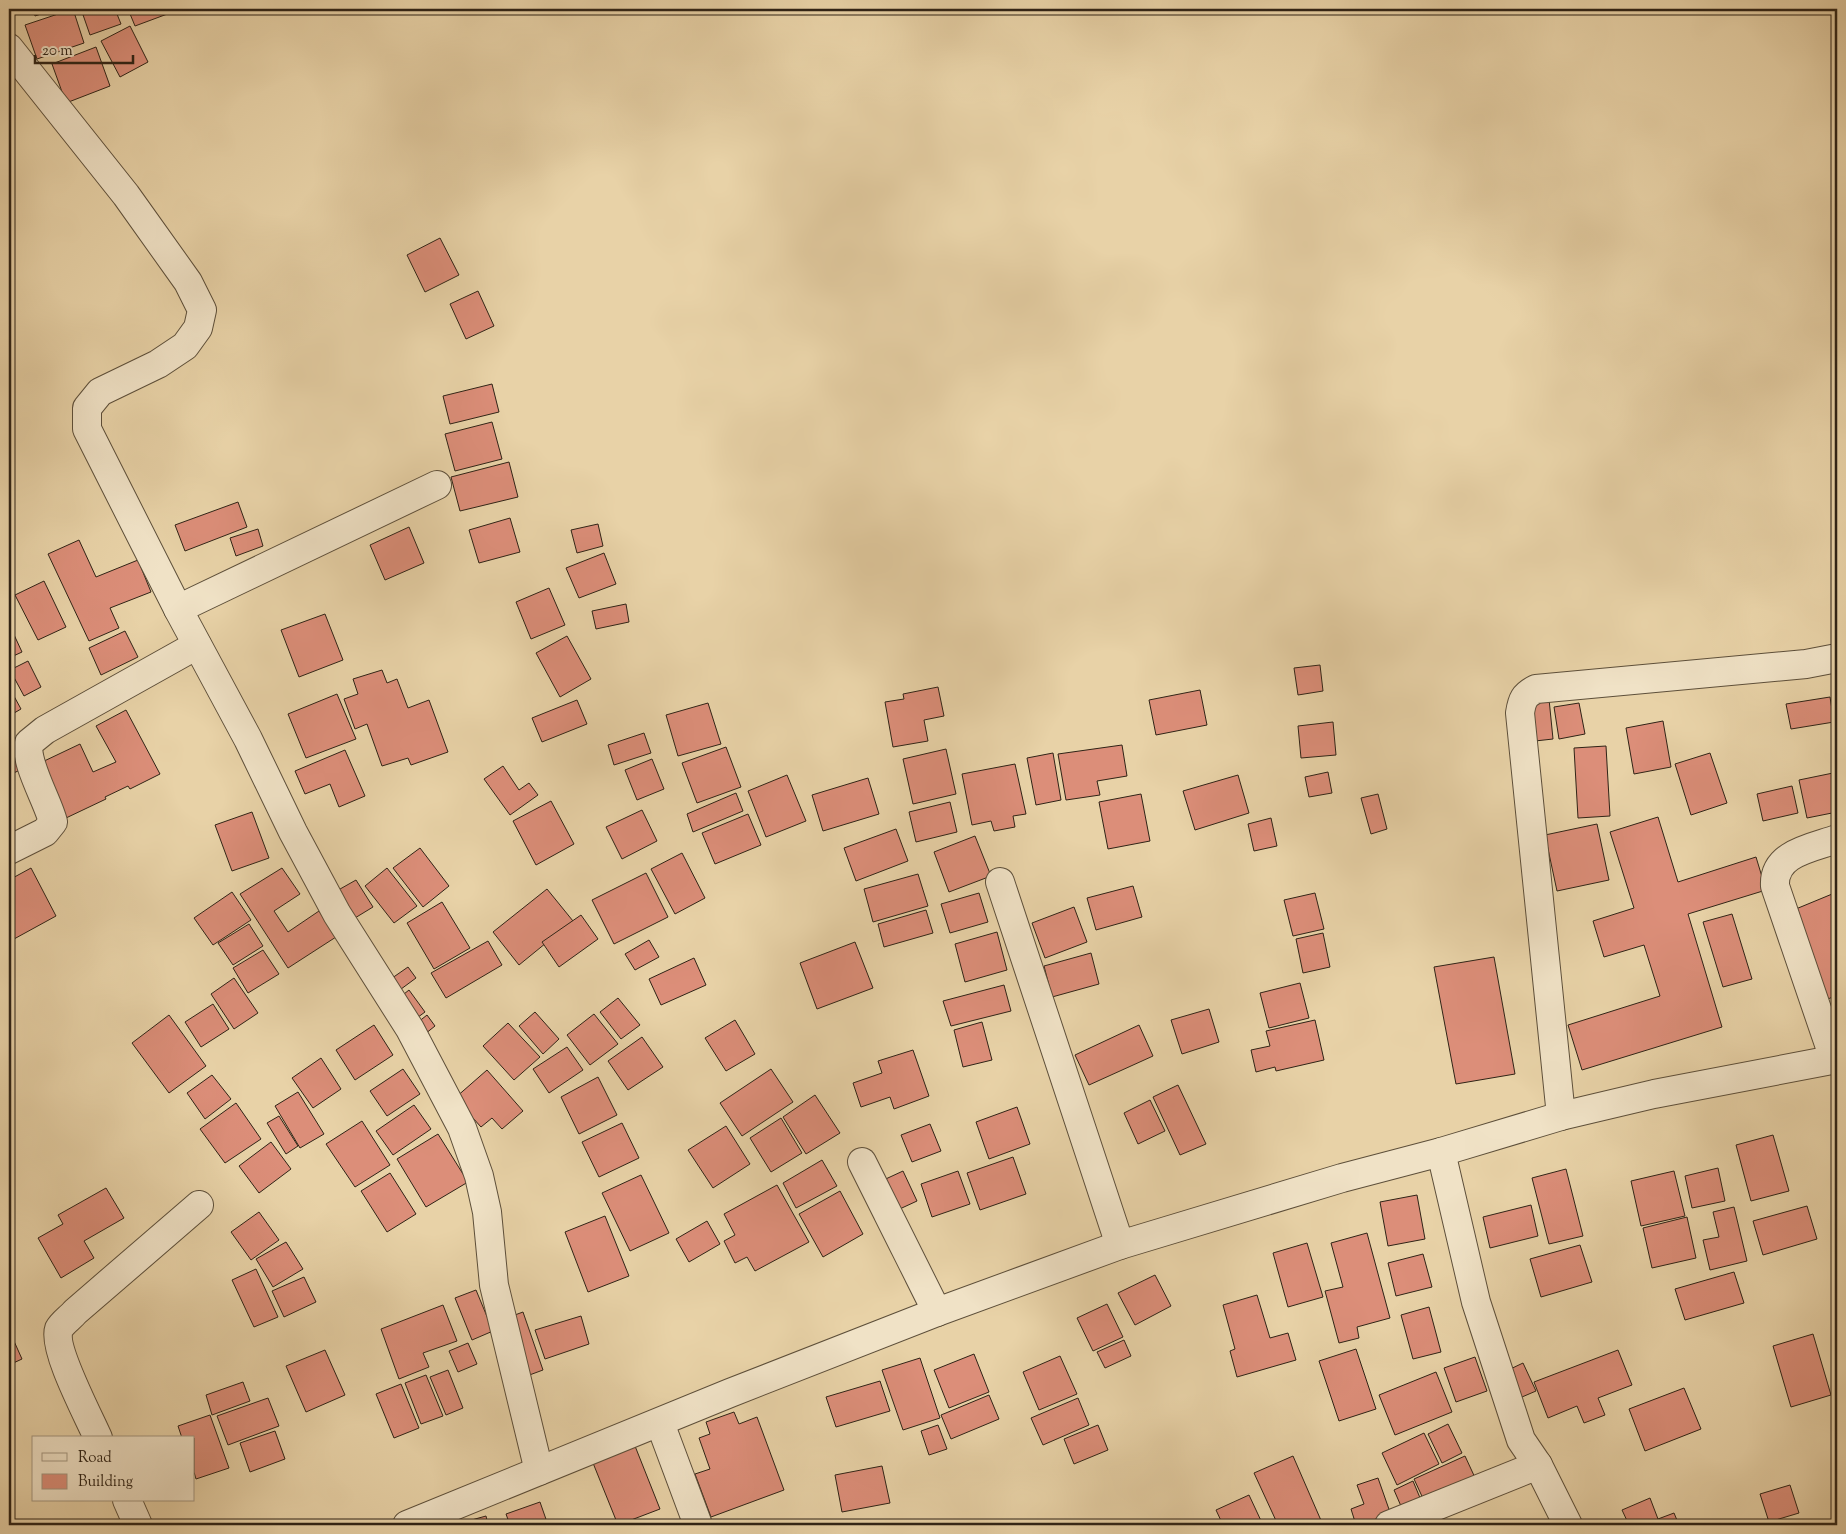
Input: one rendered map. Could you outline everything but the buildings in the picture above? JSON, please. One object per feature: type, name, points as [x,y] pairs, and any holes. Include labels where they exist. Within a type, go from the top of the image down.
[{"type":"street","points":[[9,48],[126,195],[188,282],[202,310],[198,328],[185,346],[158,364],[100,392],[87,408],[87,429],[178,609],[248,739],[310,865],[338,914],[410,1029],[462,1128],[479,1176],[487,1212],[494,1285],[539,1471]]},
{"type":"street","points":[[178,609],[437,485]]},
{"type":"street","points":[[9,850],[46,832],[54,822],[49,805],[28,757],[28,743],[45,730],[197,645]]},
{"type":"street","points":[[1561,1116],[1520,713],[1522,701],[1526,694],[1536,689],[1806,664],[1837,658]]},
{"type":"street","points":[[407,1525],[730,1393],[937,1312],[1120,1246],[1342,1178],[1441,1152],[1561,1116],[1654,1094],[1836,1059],[1775,886],[1774,875],[1778,865],[1792,855],[1837,839]]},
{"type":"street","points":[[1000,882],[1120,1246]]},
{"type":"street","points":[[1441,1152],[1476,1302],[1521,1440],[1538,1465],[1568,1525]]},
{"type":"street","points":[[862,1162],[937,1312]]},
{"type":"street","points":[[97,1436],[63,1358],[58,1343],[60,1328],[75,1312],[199,1205]]},
{"type":"street","points":[[660,1423],[698,1525]]},
{"type":"street","points":[[1389,1525],[1538,1465]]},
{"type":"street","points":[[128,1502],[138,1525]]}]
